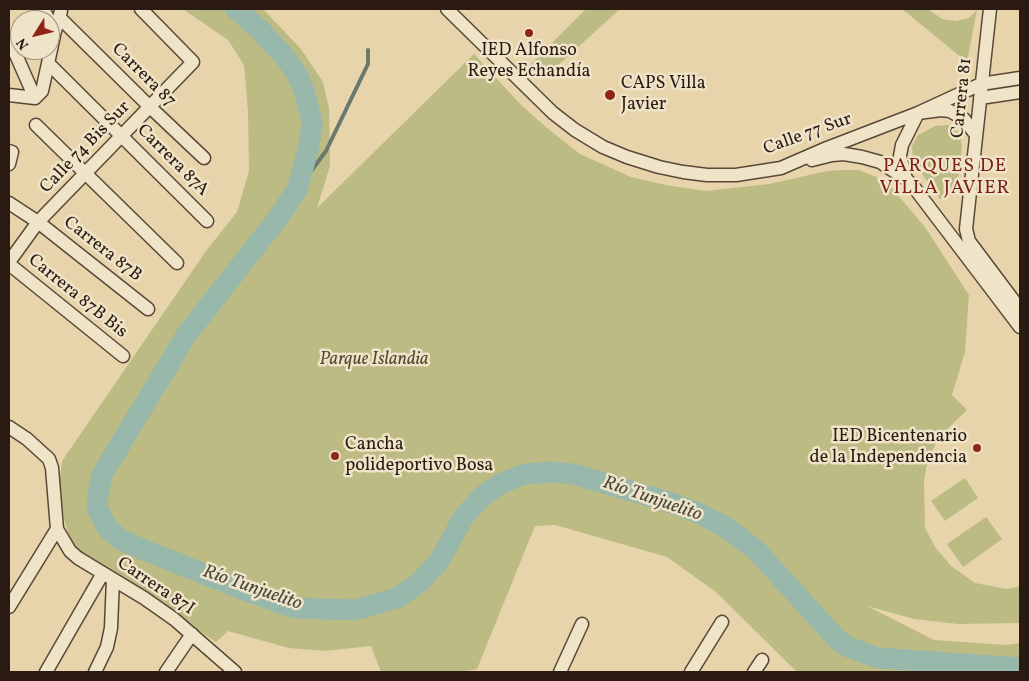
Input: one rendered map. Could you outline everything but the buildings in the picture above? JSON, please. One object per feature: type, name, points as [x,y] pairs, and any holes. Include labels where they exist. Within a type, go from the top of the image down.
[{"type":"street","name":"Calle 74 Bis Sur","points":[[9,263],[38,222],[193,62],[141,9]]},
{"type":"street","name":"Calle 77 Sur","points":[[447,9],[553,113],[574,130],[603,147],[659,167],[707,175],[736,174],[781,168],[918,113],[982,84],[1020,78]]},
{"type":"street","name":"Carrera 81","points":[[990,9],[966,236],[973,248],[1020,309]]},
{"type":"street","name":"Carrera 87","points":[[60,25],[204,158]]},
{"type":"street","points":[[9,39],[35,98]]},
{"type":"street","points":[[35,98],[42,91],[48,60]]},
{"type":"street","name":"Carrera 87A","points":[[48,63],[207,221]]},
{"type":"street","points":[[980,98],[1020,92]]},
{"type":"street","points":[[9,95],[35,98]]},
{"type":"street","points":[[906,179],[900,156],[902,146],[918,113],[941,110],[950,111],[964,119],[976,135]]},
{"type":"street","points":[[36,126],[177,263]]},
{"type":"street","points":[[781,168],[832,155],[852,155],[880,162],[906,179],[1020,327]]},
{"type":"street","name":"Carrera 87B","points":[[9,203],[38,222],[148,309]]},
{"type":"street","name":"Carrera 87B Bis","points":[[9,263],[123,356]]},
{"type":"street","points":[[9,607],[57,529],[52,468],[49,459],[44,453],[10,430]]},
{"type":"street","name":"Carrera 87I","points":[[57,529],[70,551],[159,608],[192,634],[232,671]]},
{"type":"street","points":[[46,672],[108,576]]},
{"type":"street","points":[[95,672],[107,647],[112,628],[108,576]]},
{"type":"street","points":[[691,672],[722,622]]},
{"type":"street","points":[[560,672],[582,624]]},
{"type":"street","points":[[166,672],[192,634]]},
{"type":"street","points":[[754,672],[762,660]]},
{"type":"green space","name":"Parque Islandia","points":[[183,9],[263,9],[301,49],[323,82],[329,108],[330,166],[317,208],[474,54],[521,105],[580,154],[631,177],[706,191],[769,184],[827,171],[842,170],[859,170],[886,181],[925,227],[969,295],[965,352],[952,395],[967,410],[939,437],[928,459],[924,481],[925,528],[935,547],[951,566],[975,583],[1007,589],[1020,586],[1020,623],[958,624],[914,619],[867,606],[934,640],[1007,645],[1020,643],[1020,672],[797,672],[716,592],[667,557],[555,525],[535,526],[477,669],[463,672],[381,672],[371,646],[325,651],[289,648],[228,631],[216,642],[192,626],[164,603],[83,556],[72,543],[65,523],[59,490],[62,461],[206,251],[237,212],[249,171],[248,111],[244,65],[228,40]]},
{"type":"green space","points":[[586,9],[620,9],[543,79],[529,66]]},
{"type":"green space","points":[[902,9],[928,9],[942,19],[956,21],[969,18],[977,10],[967,62]]},
{"type":"green space","points":[[949,125],[960,133],[962,147],[956,194],[940,199],[913,161],[912,146],[918,135],[935,126]]},
{"type":"green space","points":[[965,478],[978,498],[945,521],[931,501]]},
{"type":"green space","points":[[986,517],[1002,539],[963,567],[947,544]]},
{"type":"waterway","name":"Río Tunjuelito","points":[[236,9],[260,30],[285,57],[297,74],[305,94],[312,122],[309,146],[297,190],[278,218],[187,334],[103,473],[97,508],[107,528],[120,539],[244,590],[295,608],[355,610],[397,598],[420,582],[440,560],[464,516],[484,495],[502,483],[525,474],[549,472],[573,474],[669,502],[698,513],[724,526],[756,550],[837,639],[848,647],[878,658],[1020,668]]},
{"type":"waterway","points":[[297,190],[326,151],[368,64],[368,50]]},
{"type":"place","name":"IED Alfonso Reyes Echandía","points":[[529,33]]},
{"type":"place","name":"CAPS Villa Javier","points":[[610,95]]},
{"type":"place","name":"IED Bicentenario de la Independencia","points":[[977,448]]},
{"type":"place","name":"Cancha polideportivo Bosa","points":[[335,456]]},
{"type":"district","name":"PARQUES DE VILLA JAVIER","points":[[945,179]]}]
